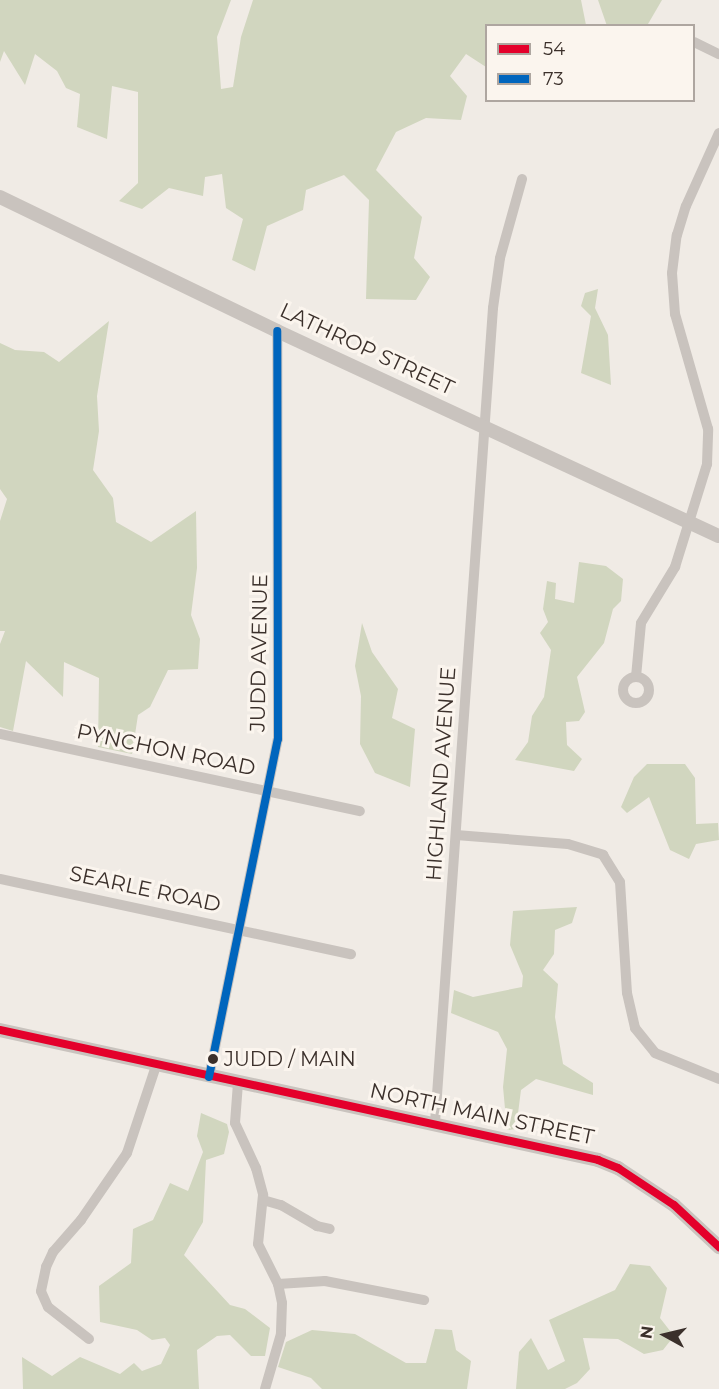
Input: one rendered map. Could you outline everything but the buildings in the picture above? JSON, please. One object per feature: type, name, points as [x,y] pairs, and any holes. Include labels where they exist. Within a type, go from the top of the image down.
[{"type":"street","points":[[695,43],[719,54]]},
{"type":"street","points":[[636,677],[640,622],[675,567],[706,464],[708,429],[675,314],[672,273],[677,235],[686,206],[719,133]]},
{"type":"street","name":"HIGHLAND AVENUE","points":[[435,1123],[496,281],[522,179]]},
{"type":"street","name":"LATHROP STREET","points":[[0,197],[277,331],[719,536]]},
{"type":"street","name":"JUDD AVENUE","points":[[209,1077],[269,791],[280,702],[277,331]]},
{"type":"street","name":"PYNCHON ROAD","points":[[0,734],[360,811]]},
{"type":"street","points":[[456,835],[568,844],[603,855],[620,882],[627,993],[635,1028],[655,1053],[719,1079]]},
{"type":"street","name":"SEARLE ROAD","points":[[0,879],[351,954]]},
{"type":"street","name":"NORTH MAIN STREET","points":[[0,1030],[156,1066],[565,1151],[618,1168],[674,1205],[719,1247]]},
{"type":"street","points":[[89,1340],[48,1307],[42,1291],[46,1267],[127,1153],[156,1066]]},
{"type":"street","points":[[238,1083],[235,1123],[256,1168],[263,1200],[258,1244],[278,1284],[282,1324],[265,1389]]},
{"type":"street","points":[[263,1200],[278,1204],[316,1226],[330,1229]]},
{"type":"street","points":[[278,1284],[325,1281],[424,1300]]},
{"type":"green space","points":[[0,0],[231,0],[217,37],[221,89],[233,87],[241,37],[253,0],[581,0],[586,24],[485,24],[485,66],[466,54],[450,76],[467,96],[461,120],[426,118],[396,132],[376,170],[422,217],[414,258],[430,277],[416,300],[366,299],[369,200],[344,175],[306,190],[303,210],[267,226],[255,271],[232,260],[243,219],[226,208],[222,174],[205,177],[203,196],[169,188],[142,209],[119,201],[138,183],[138,92],[112,86],[107,139],[77,127],[80,94],[66,88],[57,71],[35,54],[25,85],[4,51],[0,62]]},
{"type":"green space","points":[[598,0],[662,0],[648,24],[606,24]]},
{"type":"green space","points":[[598,289],[595,308],[608,335],[611,385],[581,373],[591,316],[581,306],[585,293]]},
{"type":"green space","points":[[109,321],[97,396],[99,431],[93,470],[113,498],[116,522],[151,542],[196,511],[197,568],[191,615],[200,639],[198,669],[168,670],[150,707],[138,715],[132,754],[98,747],[99,678],[64,662],[63,697],[26,661],[13,731],[0,727],[0,644],[5,631],[0,631],[0,521],[7,499],[0,489],[0,343],[15,350],[44,352],[59,362]]},
{"type":"green space","points":[[579,562],[606,566],[623,579],[621,601],[613,609],[604,643],[577,677],[585,712],[579,721],[566,722],[567,745],[582,759],[574,771],[515,760],[528,742],[532,716],[544,697],[551,650],[540,633],[548,622],[543,609],[547,581],[556,583],[555,599],[574,603]]},
{"type":"green space","points":[[362,623],[372,652],[398,689],[392,718],[415,729],[410,787],[375,773],[360,744],[361,696],[355,666]]},
{"type":"green space","points":[[647,764],[685,764],[695,778],[696,824],[718,823],[719,840],[696,844],[689,859],[670,850],[649,797],[627,813],[621,807],[634,777]]},
{"type":"green space","points":[[577,907],[572,923],[555,930],[554,954],[543,970],[558,984],[555,1017],[563,1064],[593,1083],[593,1095],[536,1079],[521,1090],[516,1129],[507,1130],[503,1087],[507,1049],[498,1032],[451,1013],[454,990],[473,997],[522,987],[523,976],[510,945],[513,911]]},
{"type":"green space","points":[[201,1113],[227,1124],[229,1132],[224,1154],[206,1160],[203,1222],[184,1255],[230,1305],[245,1309],[270,1328],[265,1356],[251,1356],[230,1335],[217,1336],[197,1350],[199,1389],[23,1389],[22,1357],[52,1376],[80,1357],[120,1374],[134,1363],[142,1371],[161,1364],[170,1345],[165,1338],[152,1340],[137,1330],[100,1322],[99,1286],[131,1263],[133,1229],[153,1220],[170,1183],[188,1191],[203,1152],[197,1136]]},
{"type":"green space","points":[[630,1264],[650,1266],[667,1288],[660,1318],[674,1336],[663,1350],[644,1354],[618,1339],[583,1338],[590,1369],[577,1383],[565,1389],[516,1389],[519,1352],[531,1338],[548,1370],[565,1361],[549,1320],[615,1290]]},
{"type":"green space","points":[[435,1329],[452,1330],[456,1350],[471,1361],[467,1389],[322,1389],[311,1378],[278,1367],[286,1342],[312,1330],[355,1334],[406,1363],[426,1363]]},
{"type":"transit line","name":"73","points":[[209,1077],[278,739],[277,331]]},
{"type":"transit line","name":"54","points":[[0,1030],[598,1160],[618,1168],[674,1205],[719,1247]]},
{"type":"place","name":"JUDD / MAIN","points":[[213,1059]]}]
